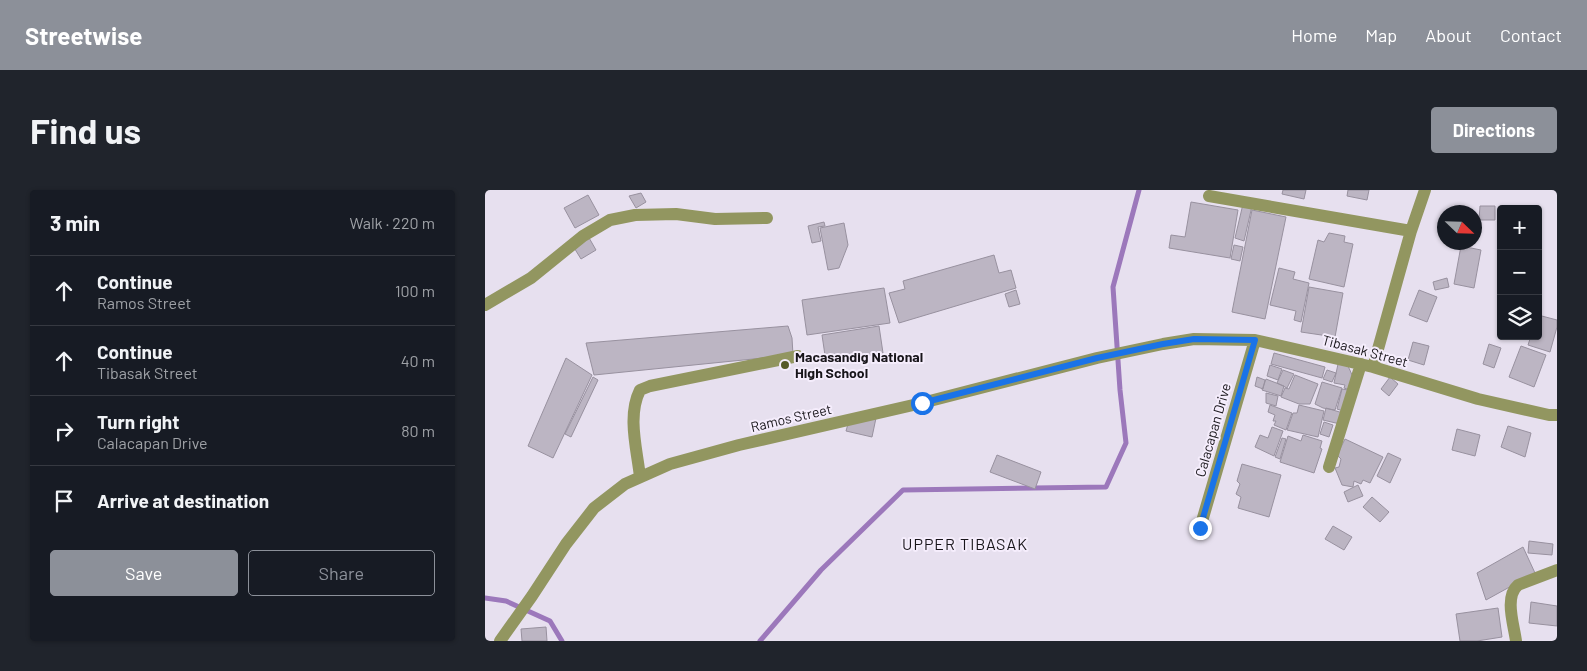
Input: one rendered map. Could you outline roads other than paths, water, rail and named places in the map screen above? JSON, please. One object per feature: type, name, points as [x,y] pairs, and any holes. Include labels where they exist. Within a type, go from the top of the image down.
[{"type":"street","points":[[1329,467],[1367,365],[1425,190]]},
{"type":"street","points":[[1209,196],[1411,231]]},
{"type":"street","points":[[485,305],[531,278],[583,236],[609,220],[635,215],[676,214],[715,220],[767,218]]},
{"type":"street","name":"Tibasak Street","points":[[1163,344],[1194,339],[1255,340],[1367,365],[1478,399],[1557,415]]},
{"type":"street","name":"Calacapan Drive","points":[[1200,528],[1255,340]]},
{"type":"street","name":"Ramos Street","points":[[503,637],[565,544],[594,508],[625,484],[670,464],[731,447],[922,403],[1097,358],[1163,344]]},
{"type":"street","points":[[641,477],[633,413],[635,399],[640,390],[650,386],[798,356]]},
{"type":"street","points":[[1516,641],[1511,603],[1513,589],[1518,585],[1557,570]]},
{"type":"waterway","points":[[760,641],[821,570],[903,490],[1106,487],[1126,443],[1120,390],[1113,287],[1139,190]]},
{"type":"waterway","points":[[485,598],[506,601],[550,621],[562,641]]},
{"type":"place","name":"Macasandig National High School","points":[[785,365]]},
{"type":"district","name":"UPPER TIBASAK","points":[[965,544]]}]
